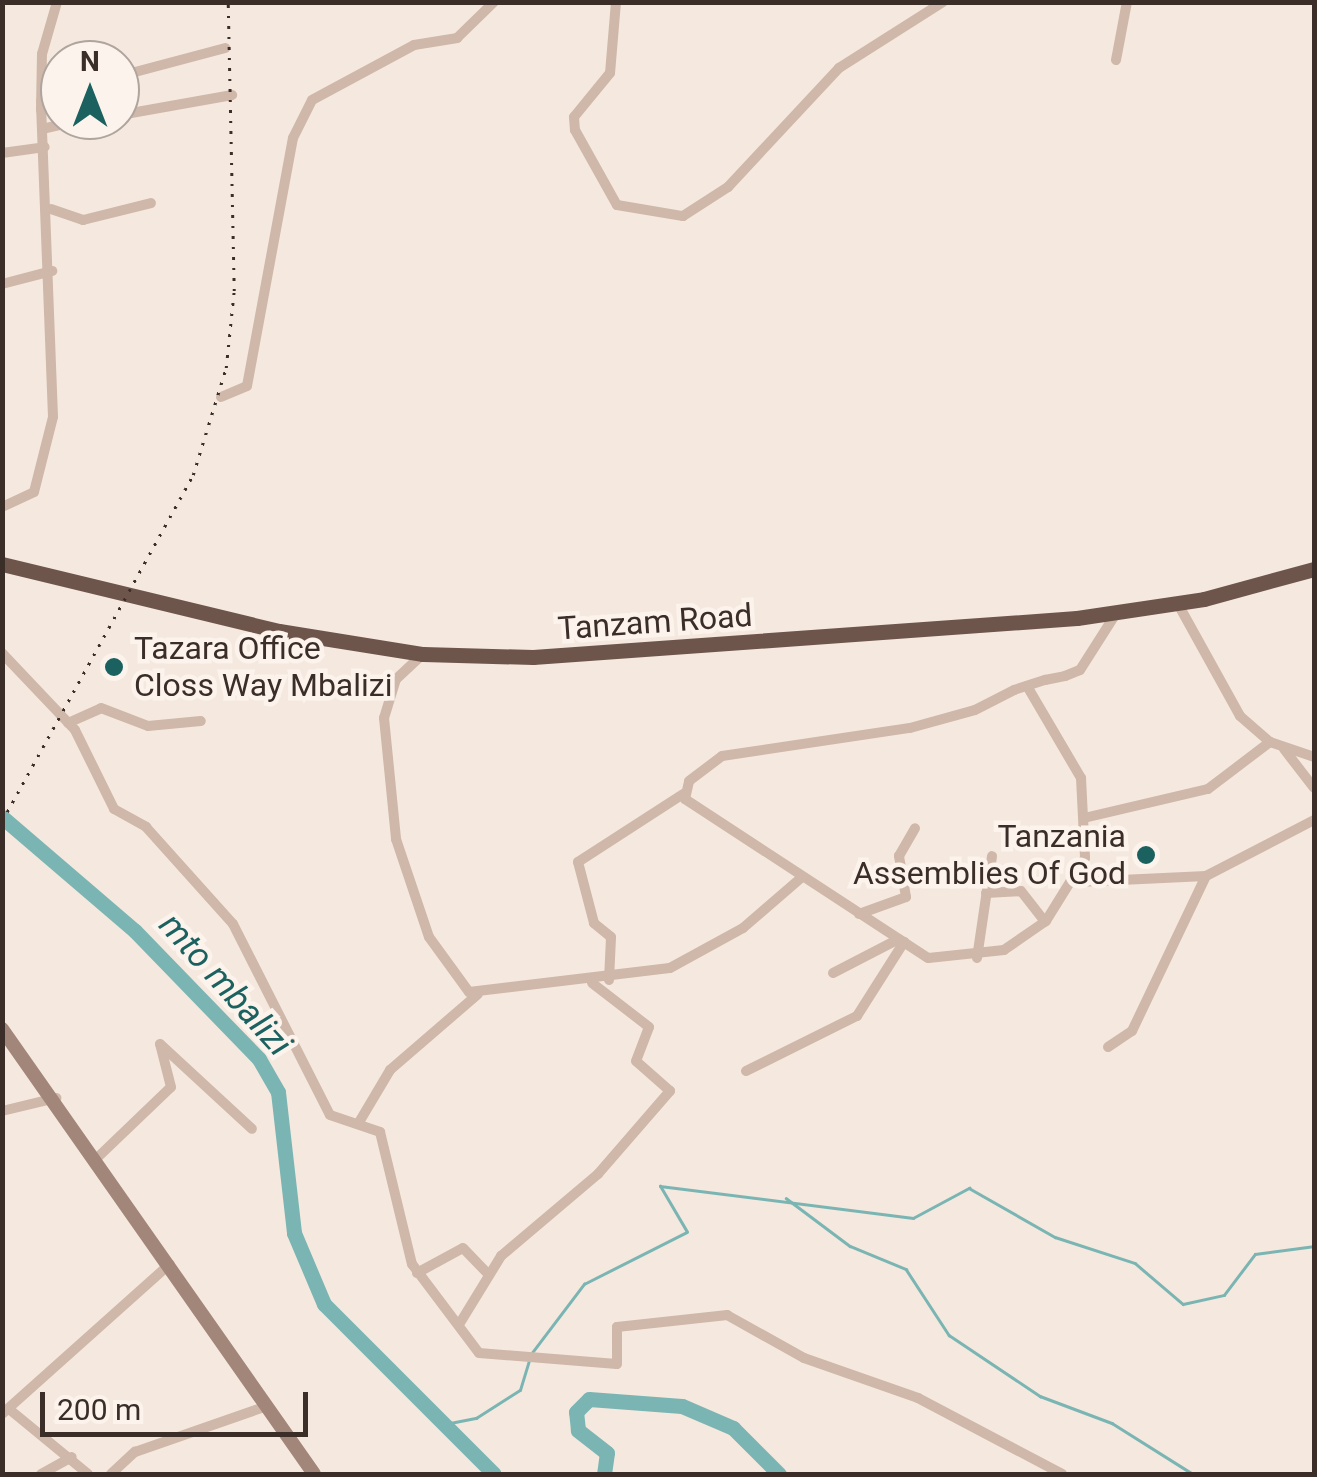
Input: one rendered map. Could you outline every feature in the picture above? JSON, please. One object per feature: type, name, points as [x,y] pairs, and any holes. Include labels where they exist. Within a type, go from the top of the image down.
[{"type":"highway","name":"Tanzam Road","points":[[2,564],[423,654],[583,656],[1117,612],[1178,604],[1314,569]]},
{"type":"main road","points":[[2,1029],[98,1157],[314,1474]]},
{"type":"street","points":[[51,40],[57,2]]},
{"type":"street","points":[[220,396],[247,386],[293,138],[307,107],[400,52],[457,38],[494,2]]},
{"type":"street","points":[[616,2],[610,73],[574,117],[574,130],[617,205],[671,216],[706,206],[839,68],[928,7],[944,2]]},
{"type":"street","points":[[1116,60],[1127,2]]},
{"type":"street","points":[[140,71],[226,48]]},
{"type":"street","points":[[140,111],[232,95]]},
{"type":"street","points":[[2,507],[34,492],[50,441],[51,210],[44,140]]},
{"type":"street","points":[[2,152],[45,146]]},
{"type":"street","points":[[51,210],[79,220],[151,203]]},
{"type":"street","points":[[2,284],[52,271]]},
{"type":"street","points":[[1178,604],[1216,686],[1270,742],[1314,757]]},
{"type":"street","points":[[609,980],[612,941],[593,921],[578,862],[684,794],[722,756],[910,728],[1080,670],[1117,612]]},
{"type":"street","points":[[2,653],[68,724],[114,809],[146,827],[232,924],[330,1116],[380,1132],[417,1273],[491,1360],[574,1354],[617,1364],[611,1337],[622,1324],[697,1313],[738,1318],[804,1358],[918,1398],[1062,1474]]},
{"type":"street","points":[[423,654],[396,679],[384,718],[396,839],[429,937],[478,994]]},
{"type":"street","points":[[684,794],[779,852],[802,876],[934,960],[977,958],[1045,922],[1078,882],[1084,818],[1073,758],[1027,686]]},
{"type":"street","points":[[68,724],[101,708],[148,726],[202,721]]},
{"type":"street","points":[[1084,818],[1208,789],[1270,742]]},
{"type":"street","points":[[1284,748],[1314,788]]},
{"type":"street","points":[[1078,882],[1206,876],[1314,820]]},
{"type":"street","points":[[858,914],[906,897],[899,856],[915,828]]},
{"type":"street","points":[[977,958],[992,856]]},
{"type":"street","points":[[358,1124],[390,1070],[478,994],[592,983],[700,956],[802,876]]},
{"type":"street","points":[[1108,1047],[1132,1031],[1206,876]]},
{"type":"street","points":[[986,894],[1021,891],[1045,922]]},
{"type":"street","points":[[833,973],[901,941]]},
{"type":"street","points":[[746,1071],[858,1016],[901,941]]},
{"type":"street","points":[[460,1323],[489,1275],[598,1174],[670,1090],[636,1062],[649,1027],[592,983]]},
{"type":"street","points":[[98,1157],[171,1087],[160,1044],[252,1129]]},
{"type":"street","points":[[2,1111],[56,1098]]},
{"type":"street","points":[[417,1273],[464,1248],[489,1275]]},
{"type":"street","points":[[88,1474],[72,1456],[5,1410],[170,1264]]},
{"type":"street","points":[[111,1474],[135,1452],[267,1406]]},
{"type":"street","points":[[42,1474],[72,1456]]},
{"type":"waterway","name":"mto mbalizi","points":[[2,817],[135,931],[259,1059],[278,1092],[294,1233],[324,1304],[494,1474]]},
{"type":"waterway","points":[[531,1354],[584,1284],[687,1232],[660,1186],[913,1218],[969,1188],[1055,1237],[1135,1263],[1183,1304],[1224,1295],[1255,1254],[1314,1246]]},
{"type":"waterway","points":[[786,1198],[850,1246],[906,1269],[949,1335],[1040,1396],[1112,1423],[1193,1474]]},
{"type":"waterway","points":[[440,1425],[476,1418],[520,1390],[529,1361]]},
{"type":"waterway","name":"mto mbalizi","points":[[604,1474],[607,1453],[578,1430],[576,1412],[589,1399],[682,1406],[733,1428],[779,1474]]},
{"type":"railway","points":[[2,821],[193,475],[226,368],[234,291],[228,2]]},
{"type":"place","name":"Tazara Office Closs Way Mbalizi","points":[[114,667]]},
{"type":"place","name":"Tanzania Assemblies Of God","points":[[1146,855]]}]
